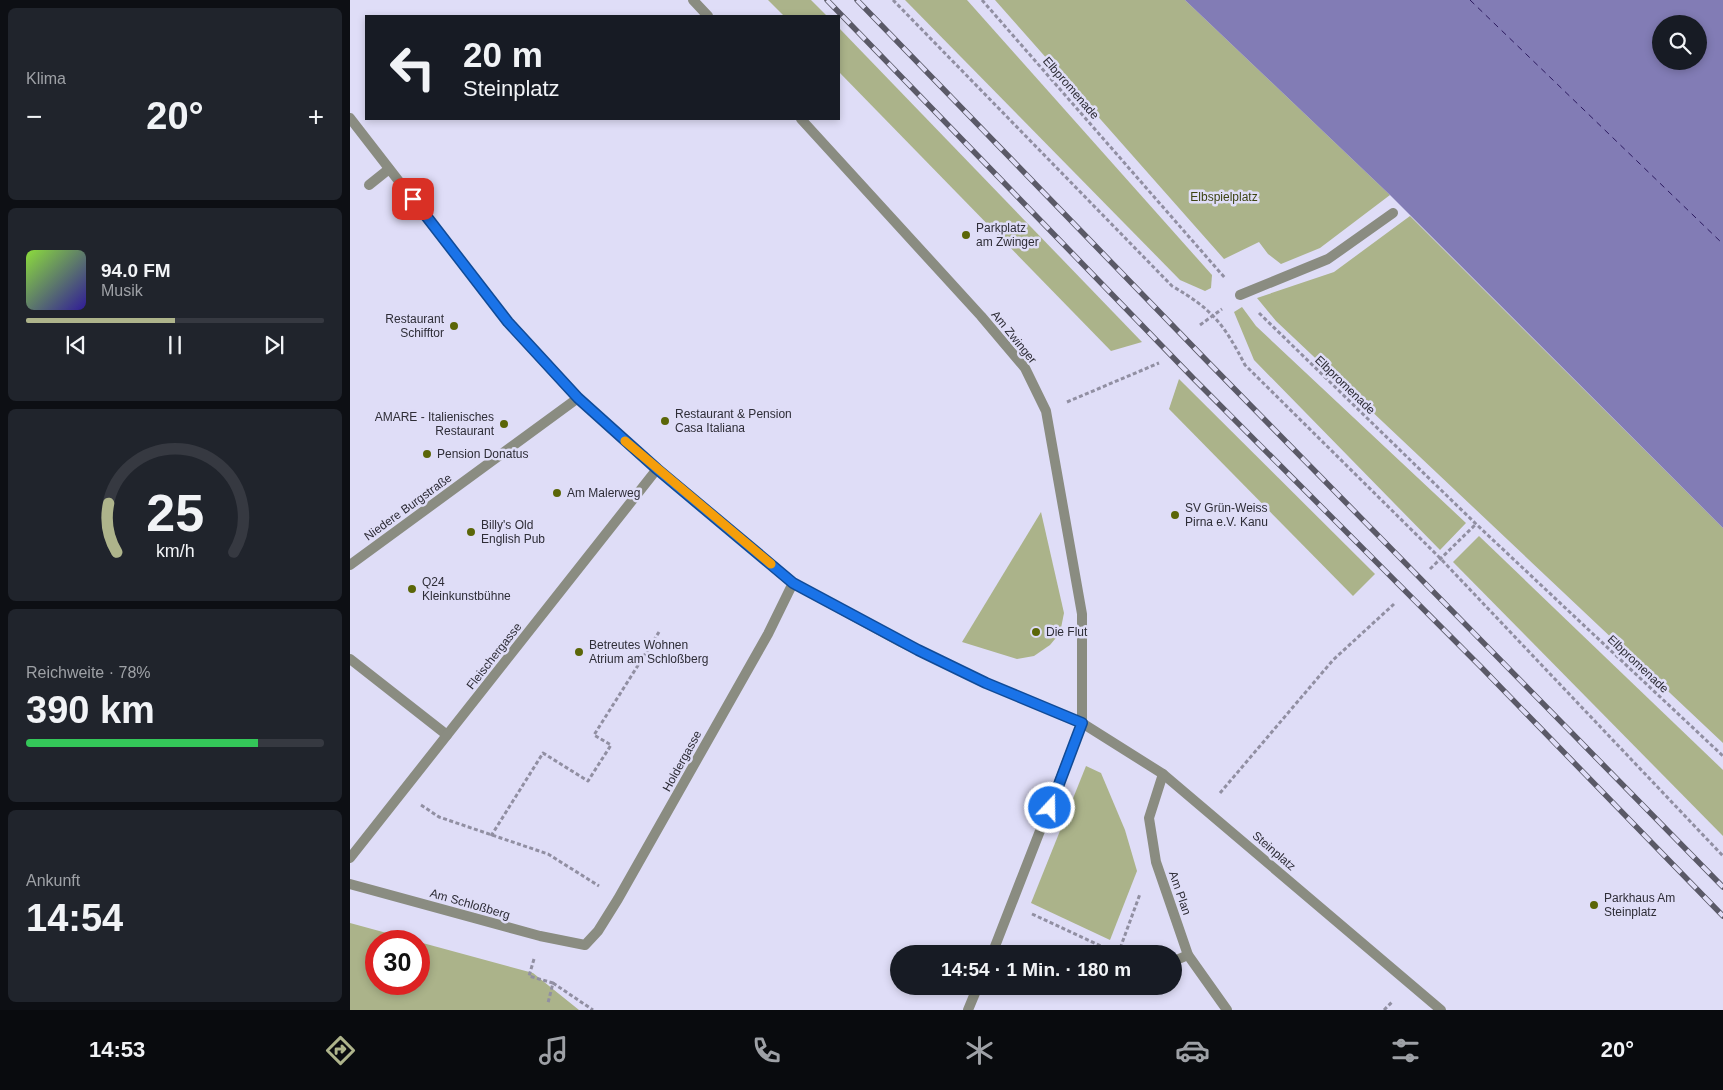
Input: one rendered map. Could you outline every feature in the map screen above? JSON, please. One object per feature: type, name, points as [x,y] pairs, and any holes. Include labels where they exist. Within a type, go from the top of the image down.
[{"type":"street","points":[[693,0],[707,15]]},
{"type":"street","name":"Steinplatz","points":[[350,118],[508,322],[578,398],[657,469],[793,583],[876,628],[986,683],[1082,723],[1164,774],[1441,1010]]},
{"type":"street","name":"Am Zwinger","points":[[802,120],[1025,368],[1046,411],[1082,614],[1082,723]]},
{"type":"street","points":[[370,185],[389,169]]},
{"type":"street","points":[[1240,295],[1328,259],[1393,213]]},
{"type":"street","name":"Niedere Burgstraße","points":[[350,565],[578,398]]},
{"type":"street","name":"Fleischergasse","points":[[350,858],[657,469]]},
{"type":"street","name":"Holdergasse","points":[[585,945],[598,931],[618,899],[768,634],[793,583]]},
{"type":"street","points":[[350,659],[447,735]]},
{"type":"street","points":[[996,945],[1082,723]]},
{"type":"street","name":"Am Plan","points":[[1164,774],[1149,818],[1156,862],[1188,955],[1227,1010]]},
{"type":"street","name":"Am Schloßberg","points":[[350,884],[540,936],[585,945]]},
{"type":"street","points":[[1182,958],[1188,955]]},
{"type":"street","points":[[968,1010],[974,995]]},
{"type":"path","points":[[893,0],[1172,286],[1195,300],[1214,315],[1229,334],[1245,365],[1440,558],[1723,856]]},
{"type":"path","name":"Elbpromenade","points":[[982,0],[1240,295],[1476,524],[1723,756]]},
{"type":"path","points":[[1046,411],[1159,363]]},
{"type":"path","points":[[1430,569],[1476,524]]},
{"type":"path","points":[[1206,809],[1333,660],[1394,604]]},
{"type":"path","points":[[491,836],[543,753],[588,781],[611,745],[594,735],[659,632]]},
{"type":"path","points":[[403,792],[439,817],[548,854],[618,899]]},
{"type":"path","points":[[1121,945],[1141,892],[1156,862]]},
{"type":"path","points":[[1012,905],[1099,945]]},
{"type":"path","points":[[530,971],[529,976],[553,983],[594,1010]]},
{"type":"path","points":[[548,1003],[553,983]]},
{"type":"green space","points":[[768,0],[811,0],[826,15],[783,15]]},
{"type":"green space","points":[[905,0],[967,0],[1212,275],[1211,288],[1205,291],[1180,280]]},
{"type":"green space","name":"Elbspielplatz","points":[[995,0],[1185,0],[1390,195],[1320,248],[1281,264],[1268,254],[1259,242],[1224,259]]},
{"type":"green space","points":[[840,29],[1142,342],[1111,351],[840,73]]},
{"type":"green space","points":[[1410,216],[1723,528],[1723,743],[1276,321],[1257,298],[1334,272]]},
{"type":"green space","points":[[1242,307],[1256,326],[1466,523],[1440,550],[1254,360],[1234,312]]},
{"type":"green space","points":[[1179,379],[1375,574],[1353,596],[1169,409]]},
{"type":"green space","points":[[1041,512],[1064,613],[1060,633],[1050,645],[1034,656],[1017,659],[962,642]]},
{"type":"green space","points":[[1479,536],[1723,770],[1723,836],[1453,562]]},
{"type":"green space","points":[[1086,766],[1101,773],[1125,830],[1137,871],[1110,940],[1031,903]]},
{"type":"green space","points":[[350,923],[376,930],[365,930],[365,995],[430,995],[430,945],[533,973],[579,1010],[350,1010]]},
{"type":"shaded area","points":[[1185,0],[1723,0],[1723,528],[1390,195]]},
{"type":"ferry route","points":[[1470,0],[1723,244]]},
{"type":"railway","points":[[827,0],[1193,378],[1480,666],[1723,916]]},
{"type":"railway","points":[[857,0],[1208,362],[1723,887]]},
{"type":"slow traffic","points":[[625,441],[771,564]]},
{"type":"place","name":"Parkplatz am Zwinger","points":[[966,235]]},
{"type":"place","name":"Restaurant Schifftor","points":[[454,326]]},
{"type":"place","name":"Restaurant & Pension Casa Italiana","points":[[665,421]]},
{"type":"place","name":"AMARE - Italienisches Restaurant","points":[[504,424]]},
{"type":"place","name":"Pension Donatus","points":[[427,454]]},
{"type":"place","name":"Am Malerweg","points":[[557,493]]},
{"type":"place","name":"SV Grün-Weiss Pirna e.V. Kanu","points":[[1175,515]]},
{"type":"place","name":"Billy's Old English Pub","points":[[471,532]]},
{"type":"place","name":"Q24 Kleinkunstbühne","points":[[412,589]]},
{"type":"place","name":"Die Flut","points":[[1036,632]]},
{"type":"place","name":"Betreutes Wohnen Atrium am Schloßberg","points":[[579,652]]},
{"type":"place","name":"Parkhaus Am Steinplatz","points":[[1594,905]]},
{"type":"route","points":[[413,199],[508,322],[578,398],[657,469],[793,583],[901,642],[986,683],[1082,723],[1050,808]]}]
